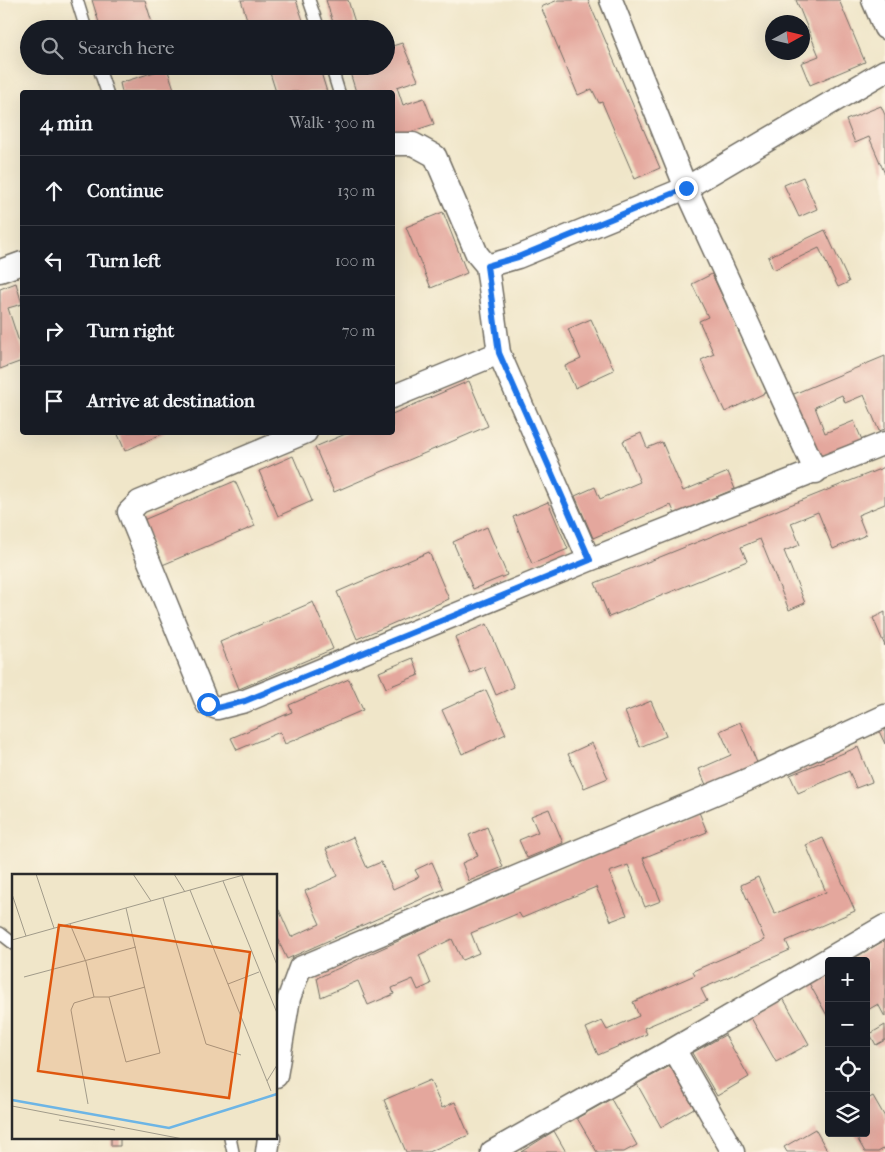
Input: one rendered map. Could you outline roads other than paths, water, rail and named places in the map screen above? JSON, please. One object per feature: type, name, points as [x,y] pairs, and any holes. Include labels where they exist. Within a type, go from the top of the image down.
[{"type":"street","points":[[611,0],[686,188],[816,472]]},
{"type":"street","points":[[873,0],[885,28]]},
{"type":"street","points":[[487,266],[518,257],[686,188],[885,70]]},
{"type":"street","points":[[395,144],[414,144],[435,156],[477,254],[487,266],[499,353],[590,560]]},
{"type":"street","points":[[0,271],[20,264]]},
{"type":"street","points":[[395,396],[499,353]]},
{"type":"street","points":[[299,435],[139,502],[129,512],[208,704],[217,708],[245,701],[590,560],[816,472],[885,443]]},
{"type":"street","points":[[278,1064],[289,998],[300,968],[747,780],[885,716]]},
{"type":"street","points":[[492,1152],[885,926]]},
{"type":"street","points":[[674,1049],[733,1152]]},
{"type":"lane","points":[[77,0],[83,20]]},
{"type":"lane","points":[[309,0],[316,20]]},
{"type":"lane","points":[[101,75],[106,90]]},
{"type":"lane","points":[[334,75],[338,90]]},
{"type":"lane","points":[[0,933],[12,942]]}]
